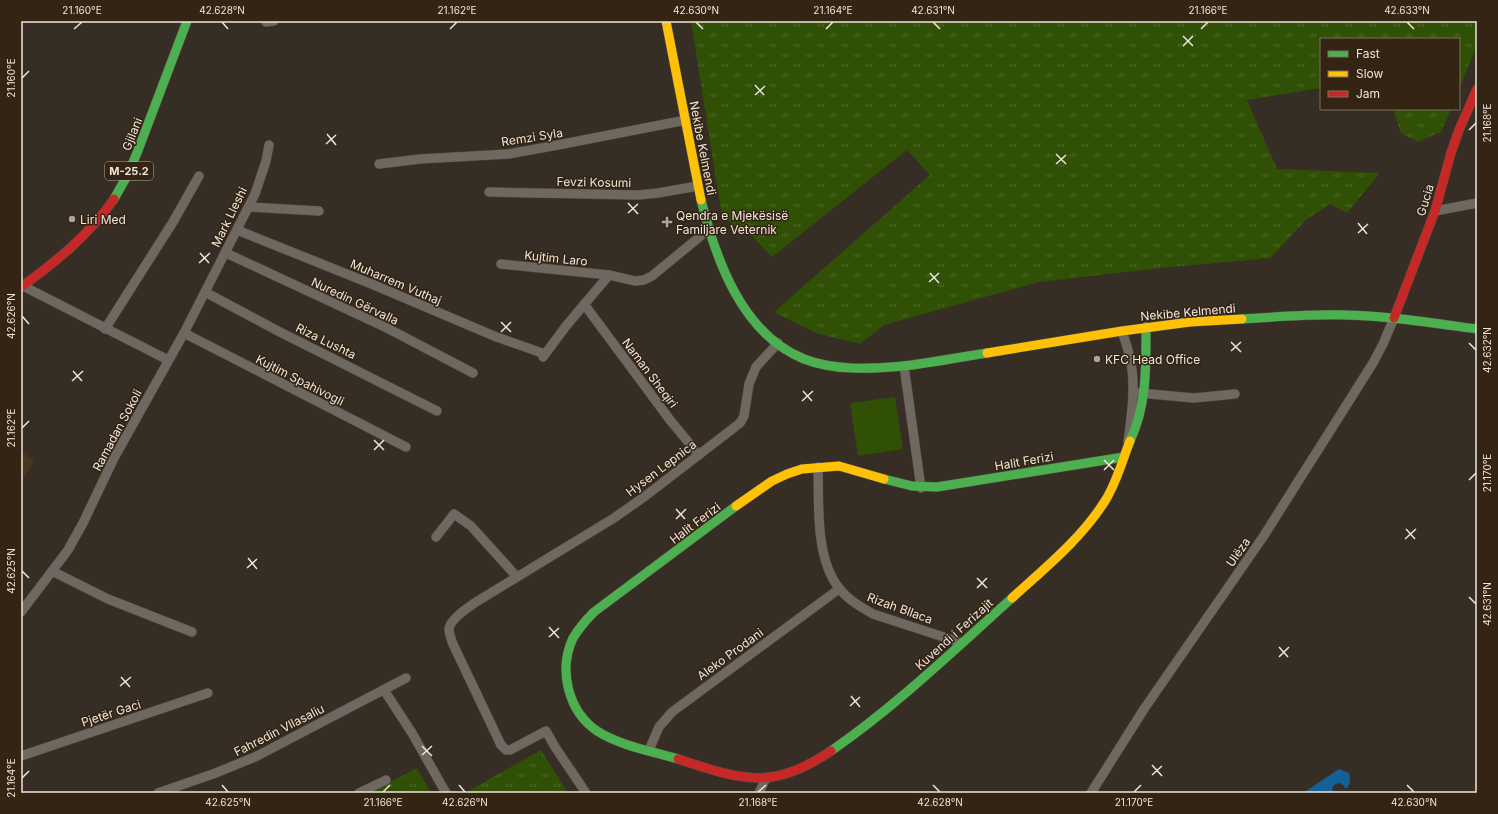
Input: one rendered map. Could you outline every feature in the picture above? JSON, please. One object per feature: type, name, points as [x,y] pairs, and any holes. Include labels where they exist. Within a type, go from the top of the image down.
[{"type":"street","name":"Gjilani","points":[[22,287],[82,238],[96,224],[119,193],[146,132],[187,21]]},
{"type":"street","name":"Nekibe Kelmendi","points":[[666,21],[708,230],[722,266],[744,307],[760,328],[778,344],[805,358],[830,365],[864,368],[904,366],[1146,327],[1190,322],[1319,315],[1394,318],[1477,329]]},
{"type":"street","name":"Gucia","points":[[1394,318],[1435,211],[1451,153],[1463,118],[1477,89]]},
{"type":"street","name":"Remzi Syla","points":[[380,164],[420,159],[508,154],[552,147],[686,120]]},
{"type":"street","name":"Mark Lleshi","points":[[168,360],[184,333],[249,207],[262,175],[269,145]]},
{"type":"street","points":[[105,329],[173,222],[199,176]]},
{"type":"street","name":"Fevzi Kosumi","points":[[489,192],[638,195],[698,186]]},
{"type":"street","points":[[1435,211],[1477,203]]},
{"type":"street","points":[[249,207],[319,211]]},
{"type":"street","name":"Muharrem Vuthaj","points":[[237,230],[367,282],[494,336],[544,355],[609,275]]},
{"type":"street","name":"Kujtim Laro","points":[[501,264],[609,275],[635,281],[644,280],[652,276],[708,230]]},
{"type":"street","name":"Nuredin Gërvalla","points":[[226,253],[386,328],[473,373]]},
{"type":"street","points":[[22,287],[168,360]]},
{"type":"street","name":"Riza Lushta","points":[[205,292],[278,331],[437,411]]},
{"type":"street","name":"Naman Sheqiri","points":[[584,304],[670,420],[699,455]]},
{"type":"street","name":"Ulëza","points":[[1091,793],[1144,709],[1263,537],[1373,363],[1394,318]]},
{"type":"street","points":[[1125,454],[1136,428],[1145,393],[1147,379],[1146,327]]},
{"type":"street","points":[[1122,331],[1132,369],[1133,392],[1125,454]]},
{"type":"street","name":"Kujtim Spahivogli","points":[[184,333],[406,447]]},
{"type":"street","name":"Hysen Lepnica","points":[[586,793],[546,731],[514,749],[506,750],[503,748],[488,721],[450,634],[449,627],[452,622],[476,602],[614,518],[644,497],[740,423],[744,416],[752,375],[762,360],[778,344]]},
{"type":"street","name":"Ramadan Sokoli","points":[[21,612],[68,550],[78,533],[114,458],[168,360]]},
{"type":"street","points":[[904,366],[921,488]]},
{"type":"street","points":[[1133,392],[1194,398],[1235,394]]},
{"type":"street","name":"Halit Ferizi","points":[[765,780],[735,776],[649,750],[611,737],[590,724],[581,716],[574,704],[566,676],[568,651],[576,631],[583,622],[594,612],[772,480],[794,470],[843,466],[904,485],[921,488],[937,487],[1125,454]]},
{"type":"street","name":"Kuvendi i Ferizajit","points":[[765,780],[789,773],[827,754],[914,687],[1070,544],[1085,528],[1105,500],[1120,470],[1125,454]]},
{"type":"street","name":"Rizah Bllaca","points":[[818,467],[823,554],[831,576],[839,589],[860,607],[873,614],[962,643]]},
{"type":"street","points":[[436,537],[454,514],[471,526],[517,577]]},
{"type":"street","points":[[52,571],[108,599],[192,632]]},
{"type":"street","name":"Aleko Prodani","points":[[649,750],[659,727],[672,712],[839,589]]},
{"type":"street","name":"Fahredin Vllasaliu","points":[[158,793],[213,774],[255,757],[406,678]]},
{"type":"street","points":[[384,690],[412,733],[446,793]]},
{"type":"street","name":"Pjetër Gaci","points":[[21,756],[208,693]]},
{"type":"street","points":[[359,793],[386,780]]},
{"type":"street","points":[[760,793],[765,780]]},
{"type":"shaded area","points":[[21,451],[34,461],[21,482]]},
{"type":"green space","points":[[691,21],[1477,21],[1477,45],[1460,87],[1460,38],[1320,38],[1320,88],[1247,100],[1277,169],[1380,173],[1347,213],[1330,204],[1306,220],[1270,258],[1161,268],[1039,282],[884,325],[860,344],[816,333],[774,312],[930,175],[907,150],[772,257],[754,238],[722,217]]},
{"type":"green space","points":[[1393,110],[1451,110],[1441,132],[1418,142],[1401,133]]},
{"type":"green space","points":[[895,397],[903,449],[858,456],[850,403]]},
{"type":"green space","points":[[541,750],[568,793],[465,793]]},
{"type":"green space","points":[[417,768],[431,793],[369,793]]},
{"type":"water","points":[[1339,769],[1349,773],[1350,782],[1346,789],[1339,783],[1334,785],[1332,789],[1335,793],[1303,793]]},
{"type":"traffic: fast","points":[[114,199],[127,176],[137,153],[187,21]]},
{"type":"traffic: fast","points":[[701,200],[707,223],[724,270],[735,293],[748,314],[764,332],[782,347],[804,359],[828,366],[878,368],[903,366],[987,353]]},
{"type":"traffic: fast","points":[[1242,319],[1346,315],[1412,320],[1477,329]]},
{"type":"traffic: fast","points":[[1130,441],[1136,427],[1143,400],[1146,327]]},
{"type":"traffic: fast","points":[[884,479],[912,486],[937,487],[1124,457]]},
{"type":"traffic: fast","points":[[678,759],[616,741],[597,731],[587,723],[579,713],[568,689],[566,663],[575,634],[594,612],[736,506]]},
{"type":"traffic: fast","points":[[831,751],[901,697],[1012,598]]},
{"type":"traffic: slow","points":[[666,21],[701,200]]},
{"type":"traffic: slow","points":[[987,353],[1122,331],[1190,322],[1242,319]]},
{"type":"traffic: slow","points":[[1012,598],[1050,564],[1074,540],[1095,515],[1113,486],[1130,441]]},
{"type":"traffic: slow","points":[[736,506],[772,481],[802,469],[839,466],[884,479]]},
{"type":"traffic: jam","points":[[1394,318],[1435,211],[1459,130],[1477,89]]},
{"type":"traffic: jam","points":[[21,287],[72,247],[94,224],[114,199]]},
{"type":"traffic: jam","points":[[678,759],[720,772],[756,778],[773,777],[791,772],[810,764],[831,751]]},
{"type":"place","name":"Liri Med","points":[[72,219]]},
{"type":"place","name":"Qendra e Mjekësisë Familjare Veternik","points":[[667,222]]},
{"type":"place","name":"KFC Head Office","points":[[1097,359]]}]
